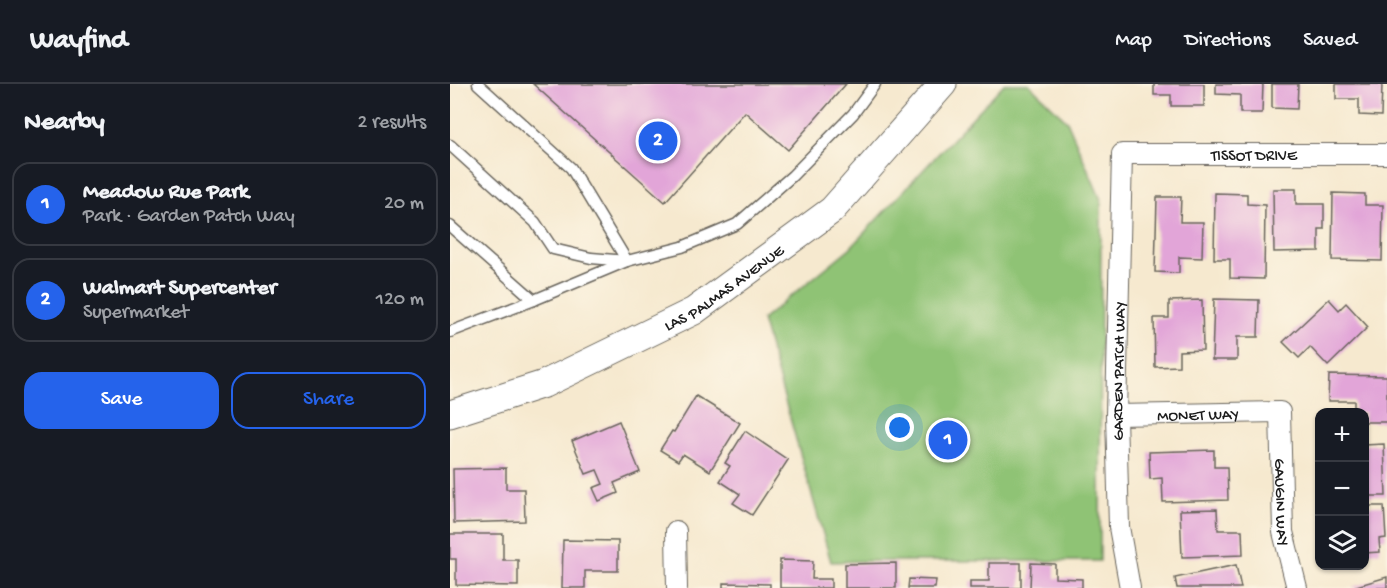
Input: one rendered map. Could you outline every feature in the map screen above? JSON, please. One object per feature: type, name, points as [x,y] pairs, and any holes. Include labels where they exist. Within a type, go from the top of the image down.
[{"type":"street","name":"LAS PALMAS AVENUE","points":[[450,414],[544,384],[693,311],[832,210],[944,84]]},
{"type":"street","name":"TISSOT DRIVE","points":[[1122,154],[1387,154]]},
{"type":"street","name":"GARDEN PATCH WAY","points":[[1122,154],[1116,415],[1119,527],[1130,588]]},
{"type":"street","name":"MONET WAY","points":[[1116,415],[1280,412]]},
{"type":"street","name":"GAUGIN WAY","points":[[1280,412],[1284,532],[1297,588]]},
{"type":"street","points":[[676,531],[676,588]]},
{"type":"lane","points":[[478,84],[572,168],[627,261]]},
{"type":"lane","points":[[450,332],[627,261],[682,247],[736,224],[792,176],[853,114],[875,84]]},
{"type":"lane","points":[[450,145],[535,222],[553,249],[591,258],[627,261]]},
{"type":"lane","points":[[450,226],[534,300]]},
{"type":"green space","points":[[1004,84],[1029,84],[1067,121],[1101,200],[1100,561],[831,562],[762,320],[850,248]]},
{"type":"building","points":[[533,84],[846,84],[788,150],[745,112],[665,202]]},
{"type":"building","points":[[1154,84],[1204,84],[1204,106],[1171,106],[1171,95],[1154,95]]},
{"type":"building","points":[[1216,84],[1263,84],[1262,113],[1240,113],[1240,95],[1216,94]]},
{"type":"building","points":[[1272,84],[1298,84],[1297,109],[1272,108]]},
{"type":"building","points":[[1336,84],[1382,84],[1381,116],[1359,115],[1359,99],[1336,99]]},
{"type":"building","points":[[1273,189],[1296,189],[1296,204],[1324,204],[1324,229],[1319,229],[1319,251],[1274,252]]},
{"type":"building","points":[[1215,193],[1247,194],[1247,204],[1265,205],[1264,279],[1230,278],[1230,259],[1214,259]]},
{"type":"building","points":[[1333,193],[1365,194],[1365,205],[1383,205],[1382,261],[1332,260]]},
{"type":"building","points":[[1157,197],[1181,197],[1180,222],[1203,222],[1202,258],[1179,257],[1179,273],[1155,272]]},
{"type":"building","points":[[1214,299],[1259,300],[1258,337],[1237,337],[1237,360],[1212,360]]},
{"type":"building","points":[[1329,299],[1339,310],[1346,303],[1368,327],[1328,366],[1310,347],[1299,358],[1283,342]]},
{"type":"building","points":[[1202,300],[1203,350],[1179,351],[1179,366],[1155,367],[1154,318],[1169,318],[1169,301]]},
{"type":"building","points":[[1329,375],[1387,376],[1387,422],[1369,422],[1369,408],[1354,408],[1354,401],[1328,401]]},
{"type":"building","points":[[696,396],[740,423],[710,471],[683,454],[678,461],[660,450]]},
{"type":"building","points":[[619,421],[640,472],[614,483],[618,493],[599,501],[593,488],[603,484],[597,470],[586,474],[572,441]]},
{"type":"building","points":[[745,431],[788,460],[752,515],[733,503],[740,494],[720,481],[730,466],[725,463]]},
{"type":"building","points":[[1384,444],[1386,496],[1369,496],[1369,445]]},
{"type":"building","points":[[1214,450],[1214,467],[1227,467],[1228,500],[1163,502],[1162,478],[1150,479],[1149,452]]},
{"type":"building","points":[[506,468],[506,489],[524,489],[525,521],[454,523],[453,469]]},
{"type":"building","points":[[1369,506],[1384,506],[1386,538],[1379,539],[1380,552],[1369,553]]},
{"type":"building","points":[[1217,509],[1218,530],[1242,530],[1243,555],[1182,557],[1180,510]]},
{"type":"building","points":[[450,534],[503,534],[503,560],[518,560],[518,586],[456,585],[456,559],[450,559]]},
{"type":"building","points":[[563,540],[618,541],[618,571],[585,571],[585,588],[562,588]]},
{"type":"building","points":[[780,560],[813,561],[812,579],[831,579],[831,588],[780,588]]},
{"type":"building","points":[[896,563],[896,588],[845,588],[845,564]]},
{"type":"building","points":[[989,563],[1021,563],[1021,588],[970,588],[970,581],[989,581]]},
{"type":"building","points":[[1031,563],[1055,564],[1055,578],[1082,579],[1082,588],[1030,588]]},
{"type":"building","points":[[1236,565],[1241,588],[1177,588],[1175,578]]},
{"type":"building","points":[[1387,577],[1387,588],[1353,588],[1353,587]]},
{"type":"building","points":[[909,579],[936,580],[935,588],[908,588]]},
{"type":"building","points":[[723,583],[770,584],[770,588],[723,588]]},
{"type":"place","name":"Walmart Supercenter","points":[[658,141]]},
{"type":"place","name":"Meadow Rue Park","points":[[948,440]]}]
